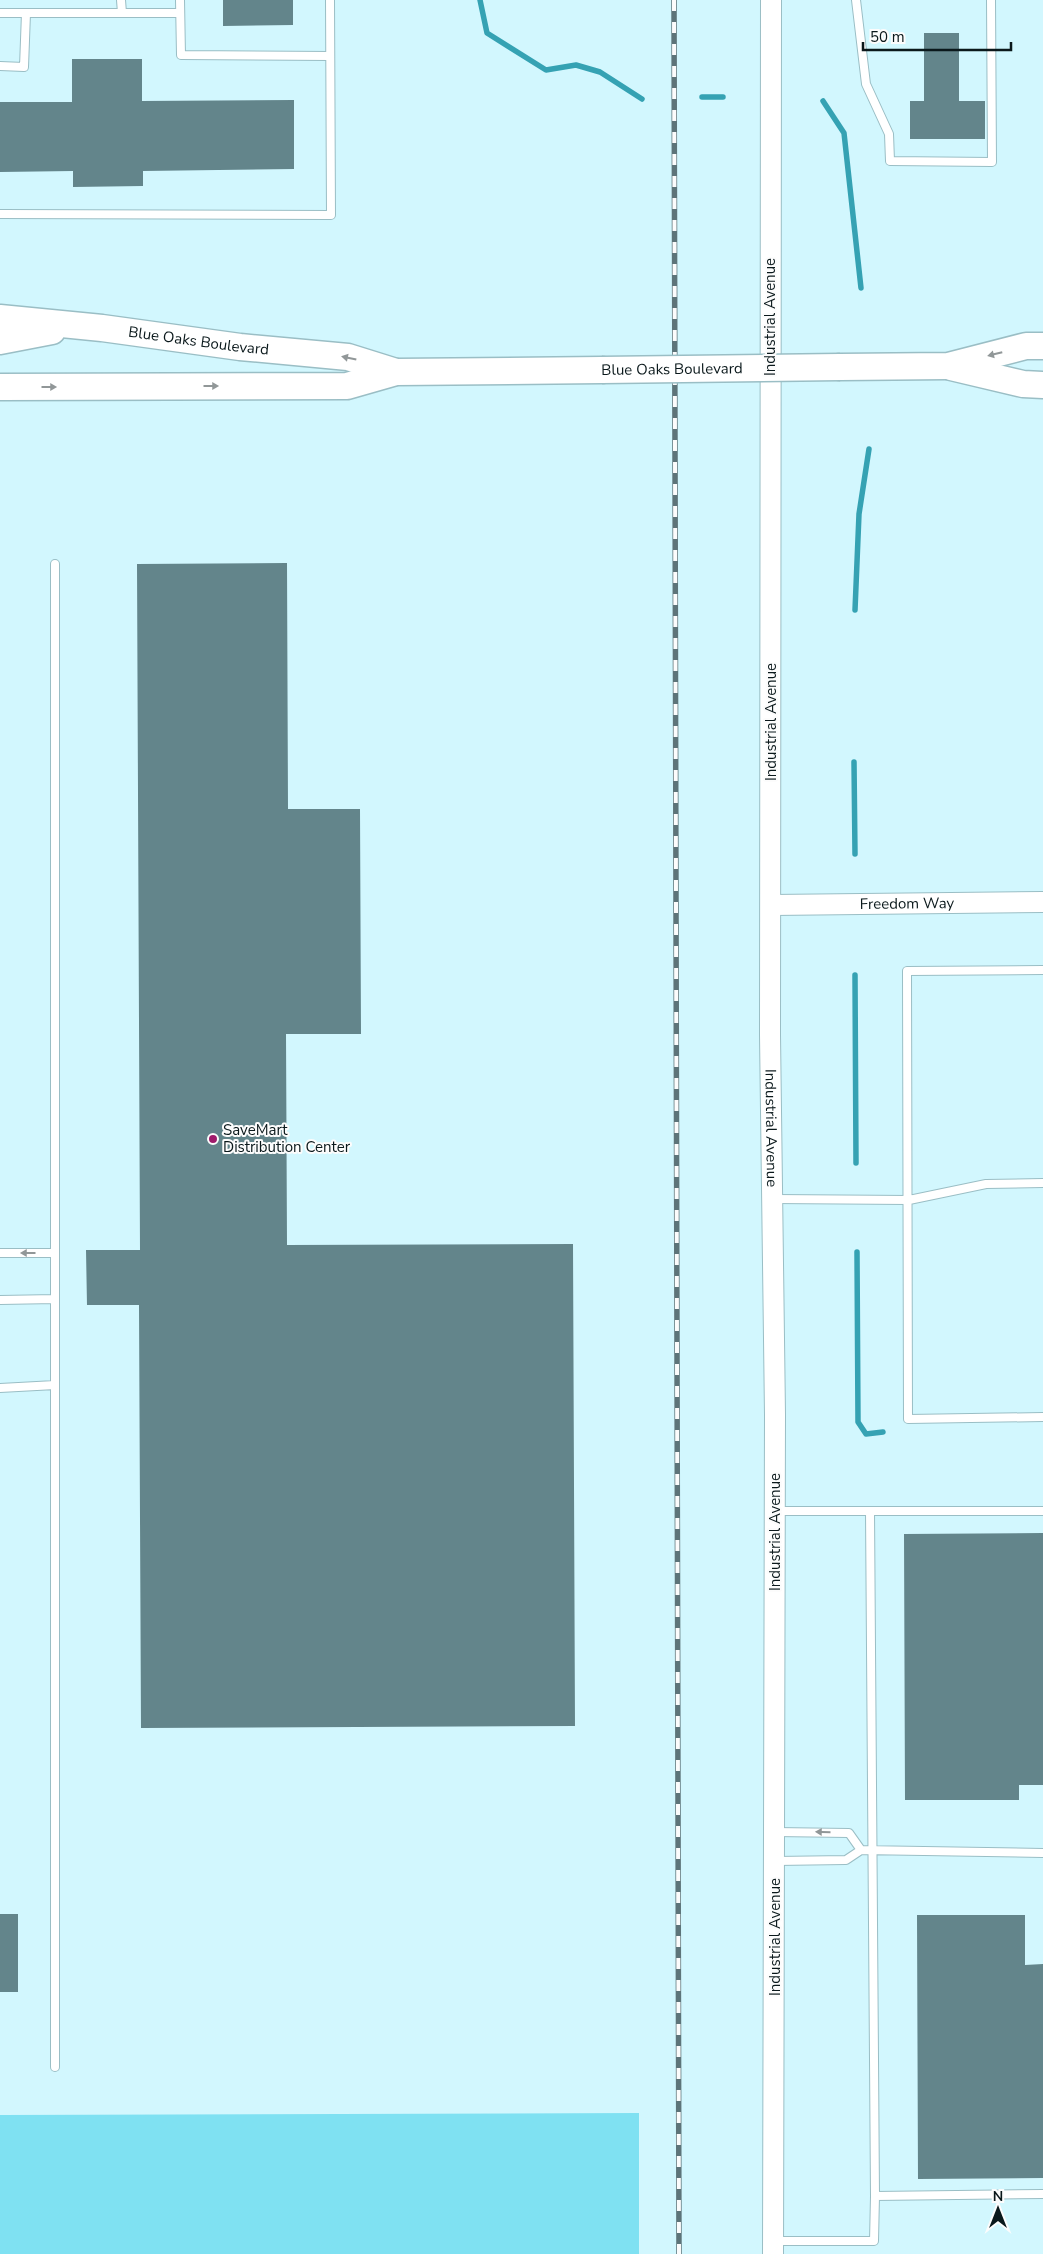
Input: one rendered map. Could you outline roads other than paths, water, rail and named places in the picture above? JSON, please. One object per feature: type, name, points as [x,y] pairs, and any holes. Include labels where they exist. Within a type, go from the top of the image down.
[{"type":"main road","name":"Blue Oaks Boulevard","points":[[0,318],[84,326],[194,342],[348,357],[396,372]]},
{"type":"main road","points":[[0,341],[84,326]]},
{"type":"main road","name":"Blue Oaks Boulevard","points":[[0,387],[347,386],[396,372],[948,366],[1026,346],[1043,346]]},
{"type":"main road","name":"Blue Oaks Boulevard","points":[[948,366],[1023,384],[1043,385]]},
{"type":"street","name":"Industrial Avenue","points":[[771,0],[772,906],[770,1035],[773,1200],[775,1832],[773,2247]]},
{"type":"street","name":"Freedom Way","points":[[772,906],[1043,902]]},
{"type":"lane","points":[[121,0],[122,13]]},
{"type":"lane","points":[[180,0],[181,55],[330,56]]},
{"type":"lane","points":[[0,214],[331,214],[330,0]]},
{"type":"lane","points":[[856,0],[866,84],[888,134],[890,161],[992,162],[991,0]]},
{"type":"lane","points":[[0,13],[180,13]]},
{"type":"lane","points":[[0,66],[24,66],[26,13]]},
{"type":"lane","points":[[55,564],[55,2067]]},
{"type":"lane","points":[[1043,970],[907,971],[908,1419],[1043,1417]]},
{"type":"lane","points":[[773,1200],[909,1200],[986,1184],[1043,1183]]},
{"type":"lane","points":[[0,1253],[55,1253]]},
{"type":"lane","points":[[0,1300],[55,1299]]},
{"type":"lane","points":[[0,1388],[55,1385]]},
{"type":"lane","points":[[774,1511],[1043,1511]]},
{"type":"lane","points":[[773,2247],[874,2241],[876,2196],[871,1852],[870,1511]]},
{"type":"lane","points":[[775,1832],[849,1833],[861,1850],[871,1852],[1043,1853]]},
{"type":"lane","points":[[775,1861],[846,1860],[861,1850]]},
{"type":"lane","points":[[876,2196],[1043,2194]]},
{"type":"waterway","points":[[480,0],[487,33],[546,70],[576,65],[600,72],[642,99]]},
{"type":"waterway","points":[[702,97],[723,97]]},
{"type":"waterway","points":[[823,101],[844,133],[861,288]]},
{"type":"waterway","points":[[855,610],[859,514],[869,449]]},
{"type":"waterway","points":[[854,762],[855,854]]},
{"type":"waterway","points":[[855,975],[856,1163]]},
{"type":"waterway","points":[[857,1252],[858,1422],[866,1434],[883,1432]]},
{"type":"railway","points":[[674,0],[679,2254]]},
{"type":"place","name":"SaveMart Distribution Center","points":[[213,1139]]}]
